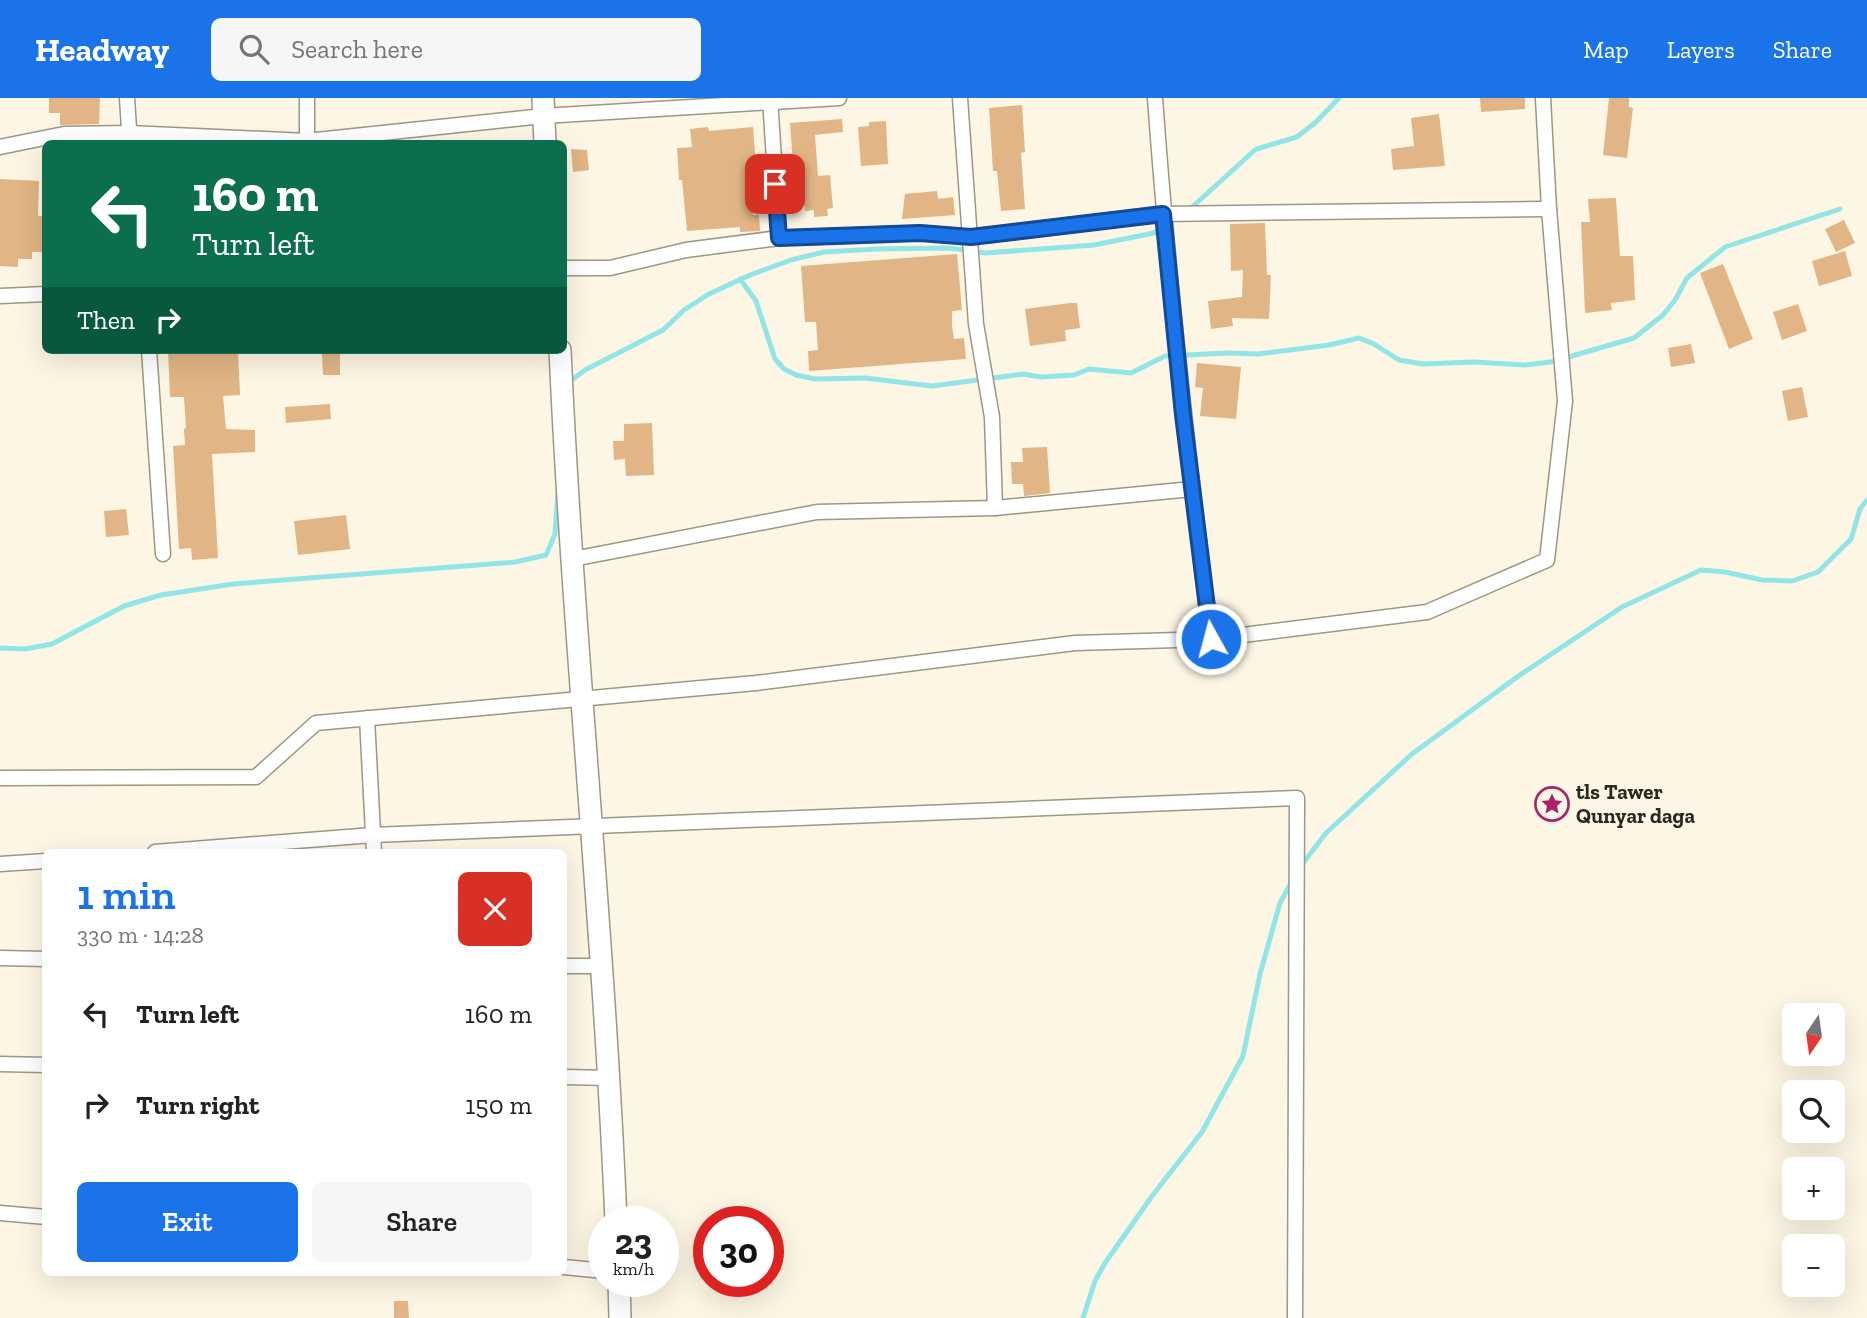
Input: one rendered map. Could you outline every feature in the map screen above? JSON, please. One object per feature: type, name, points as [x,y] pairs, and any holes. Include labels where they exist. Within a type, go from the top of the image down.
[{"type":"street","points":[[127,98],[129,138]]},
{"type":"street","points":[[307,98],[307,140]]},
{"type":"street","points":[[314,140],[543,107],[839,98]]},
{"type":"street","points":[[960,98],[976,324],[992,417],[995,508]]},
{"type":"street","points":[[1155,98],[1163,214],[1211,639]]},
{"type":"street","points":[[0,778],[256,777],[316,723],[756,682],[1075,643],[1211,639],[1427,612],[1547,560],[1566,401],[1549,209],[1543,98]]},
{"type":"street","points":[[770,100],[779,238]]},
{"type":"street","points":[[543,107],[545,140]]},
{"type":"street","points":[[0,147],[64,134],[248,140]]},
{"type":"street","points":[[567,268],[610,268],[686,250],[779,238],[920,233],[971,237],[1163,214],[1549,209]]},
{"type":"street","points":[[0,296],[42,294]]},
{"type":"street","points":[[149,354],[163,554]]},
{"type":"street","points":[[560,354],[581,698],[602,966],[615,1206]]},
{"type":"street","points":[[573,559],[817,512],[995,508],[1192,489]]},
{"type":"street","points":[[367,718],[374,849]]},
{"type":"street","points":[[193,849],[373,835],[1297,798],[1295,1318]]},
{"type":"street","points":[[0,864],[42,861]]},
{"type":"street","points":[[0,958],[42,959]]},
{"type":"street","points":[[567,966],[602,966]]},
{"type":"street","points":[[0,1064],[42,1065]]},
{"type":"street","points":[[567,1077],[609,1078]]},
{"type":"street","points":[[0,1213],[42,1217]]},
{"type":"street","points":[[567,1267],[588,1269]]},
{"type":"street","points":[[619,1297],[620,1318]]},
{"type":"building","points":[[49,98],[100,98],[99,124],[60,125],[60,113],[49,113]]},
{"type":"building","points":[[1480,98],[1525,98],[1525,109],[1481,112]]},
{"type":"building","points":[[1609,98],[1629,98],[1629,107],[1633,108],[1627,158],[1603,155]]},
{"type":"building","points":[[1022,105],[1025,152],[1021,153],[1025,209],[1001,211],[997,171],[993,171],[989,108]]},
{"type":"building","points":[[1439,114],[1445,166],[1393,170],[1391,149],[1414,146],[1411,118]]},
{"type":"building","points":[[842,119],[843,132],[815,135],[818,176],[830,175],[833,208],[827,209],[828,216],[814,217],[814,210],[805,211],[801,175],[794,175],[790,123]]},
{"type":"building","points":[[886,121],[888,164],[861,166],[858,127],[869,126],[869,122]]},
{"type":"building","points":[[708,127],[709,131],[753,127],[757,178],[751,179],[753,215],[759,215],[760,231],[740,232],[740,227],[687,231],[677,148],[692,147],[690,129]]},
{"type":"building","points":[[571,149],[587,150],[589,170],[573,172]]},
{"type":"building","points":[[0,179],[39,181],[38,216],[42,216],[42,252],[32,252],[32,259],[18,259],[18,267],[0,266]]},
{"type":"building","points":[[937,191],[938,199],[953,197],[955,215],[902,219],[905,194]]},
{"type":"building","points":[[1616,198],[1620,256],[1633,256],[1635,300],[1611,303],[1612,310],[1585,313],[1581,222],[1590,222],[1588,199]]},
{"type":"building","points":[[1844,220],[1855,243],[1836,252],[1825,229]]},
{"type":"building","points":[[1265,223],[1267,275],[1271,275],[1269,319],[1232,318],[1233,326],[1211,329],[1208,301],[1242,297],[1243,270],[1231,271],[1230,224]]},
{"type":"building","points":[[1845,251],[1852,276],[1819,286],[1812,261]]},
{"type":"building","points":[[957,254],[962,310],[952,311],[952,326],[954,339],[964,338],[966,359],[809,371],[808,351],[818,350],[816,322],[805,322],[801,266]]},
{"type":"building","points":[[1723,264],[1753,339],[1729,349],[1700,273]]},
{"type":"building","points":[[1077,303],[1080,328],[1065,330],[1066,341],[1030,346],[1025,309]]},
{"type":"building","points":[[1798,304],[1807,331],[1782,340],[1773,312]]},
{"type":"building","points":[[1691,344],[1695,363],[1671,367],[1668,348]]},
{"type":"building","points":[[168,354],[238,354],[240,395],[223,396],[226,429],[255,430],[255,452],[212,454],[218,558],[192,560],[191,548],[179,549],[173,446],[185,445],[186,428],[184,397],[170,397]]},
{"type":"building","points":[[322,354],[340,354],[340,375],[323,375]]},
{"type":"building","points":[[1197,363],[1241,367],[1236,419],[1200,416],[1203,388],[1195,387]]},
{"type":"building","points":[[1802,387],[1808,417],[1788,421],[1782,391]]},
{"type":"building","points":[[330,404],[331,419],[286,423],[285,407]]},
{"type":"building","points":[[652,423],[654,475],[626,476],[625,459],[614,460],[613,441],[624,441],[624,424]]},
{"type":"building","points":[[1047,447],[1050,493],[1024,496],[1023,484],[1012,484],[1011,462],[1023,462],[1022,448]]},
{"type":"building","points":[[126,509],[129,535],[106,537],[104,511]]},
{"type":"building","points":[[346,515],[350,549],[298,555],[294,521]]},
{"type":"building","points":[[394,1301],[408,1301],[409,1318],[394,1318]]},
{"type":"waterway","points":[[1190,209],[1256,149],[1297,137],[1339,98]]},
{"type":"waterway","points":[[740,279],[756,301],[775,359],[784,369],[815,379],[865,378],[932,386],[1023,374],[1041,377],[1074,375],[1089,369],[1131,373],[1165,356],[1258,354],[1329,345],[1359,338],[1399,360],[1423,364],[1474,362],[1525,365],[1551,362],[1634,338],[1663,315],[1687,278],[1725,247],[1840,209]]},
{"type":"waterway","points":[[569,382],[585,370],[663,330],[684,310],[709,294],[791,260],[824,252],[877,249],[949,248],[986,253],[1094,245],[1154,233],[1164,226]]},
{"type":"waterway","points":[[0,648],[25,649],[52,644],[124,606],[161,595],[233,584],[515,562],[546,555],[555,534],[558,491]]},
{"type":"waterway","points":[[1300,867],[1326,833],[1412,754],[1517,677],[1622,607],[1701,570],[1762,580],[1792,581],[1818,572],[1851,539],[1860,509],[1867,500]]},
{"type":"waterway","points":[[1083,1318],[1095,1281],[1105,1263],[1202,1132],[1243,1056],[1260,974],[1280,903],[1293,879]]},
{"type":"place","name":"tls Tawer Qunyar daga","points":[[1552,804]]},
{"type":"route","points":[[775,184],[779,238],[920,233],[971,237],[1163,214],[1183,415],[1211,639]]}]
